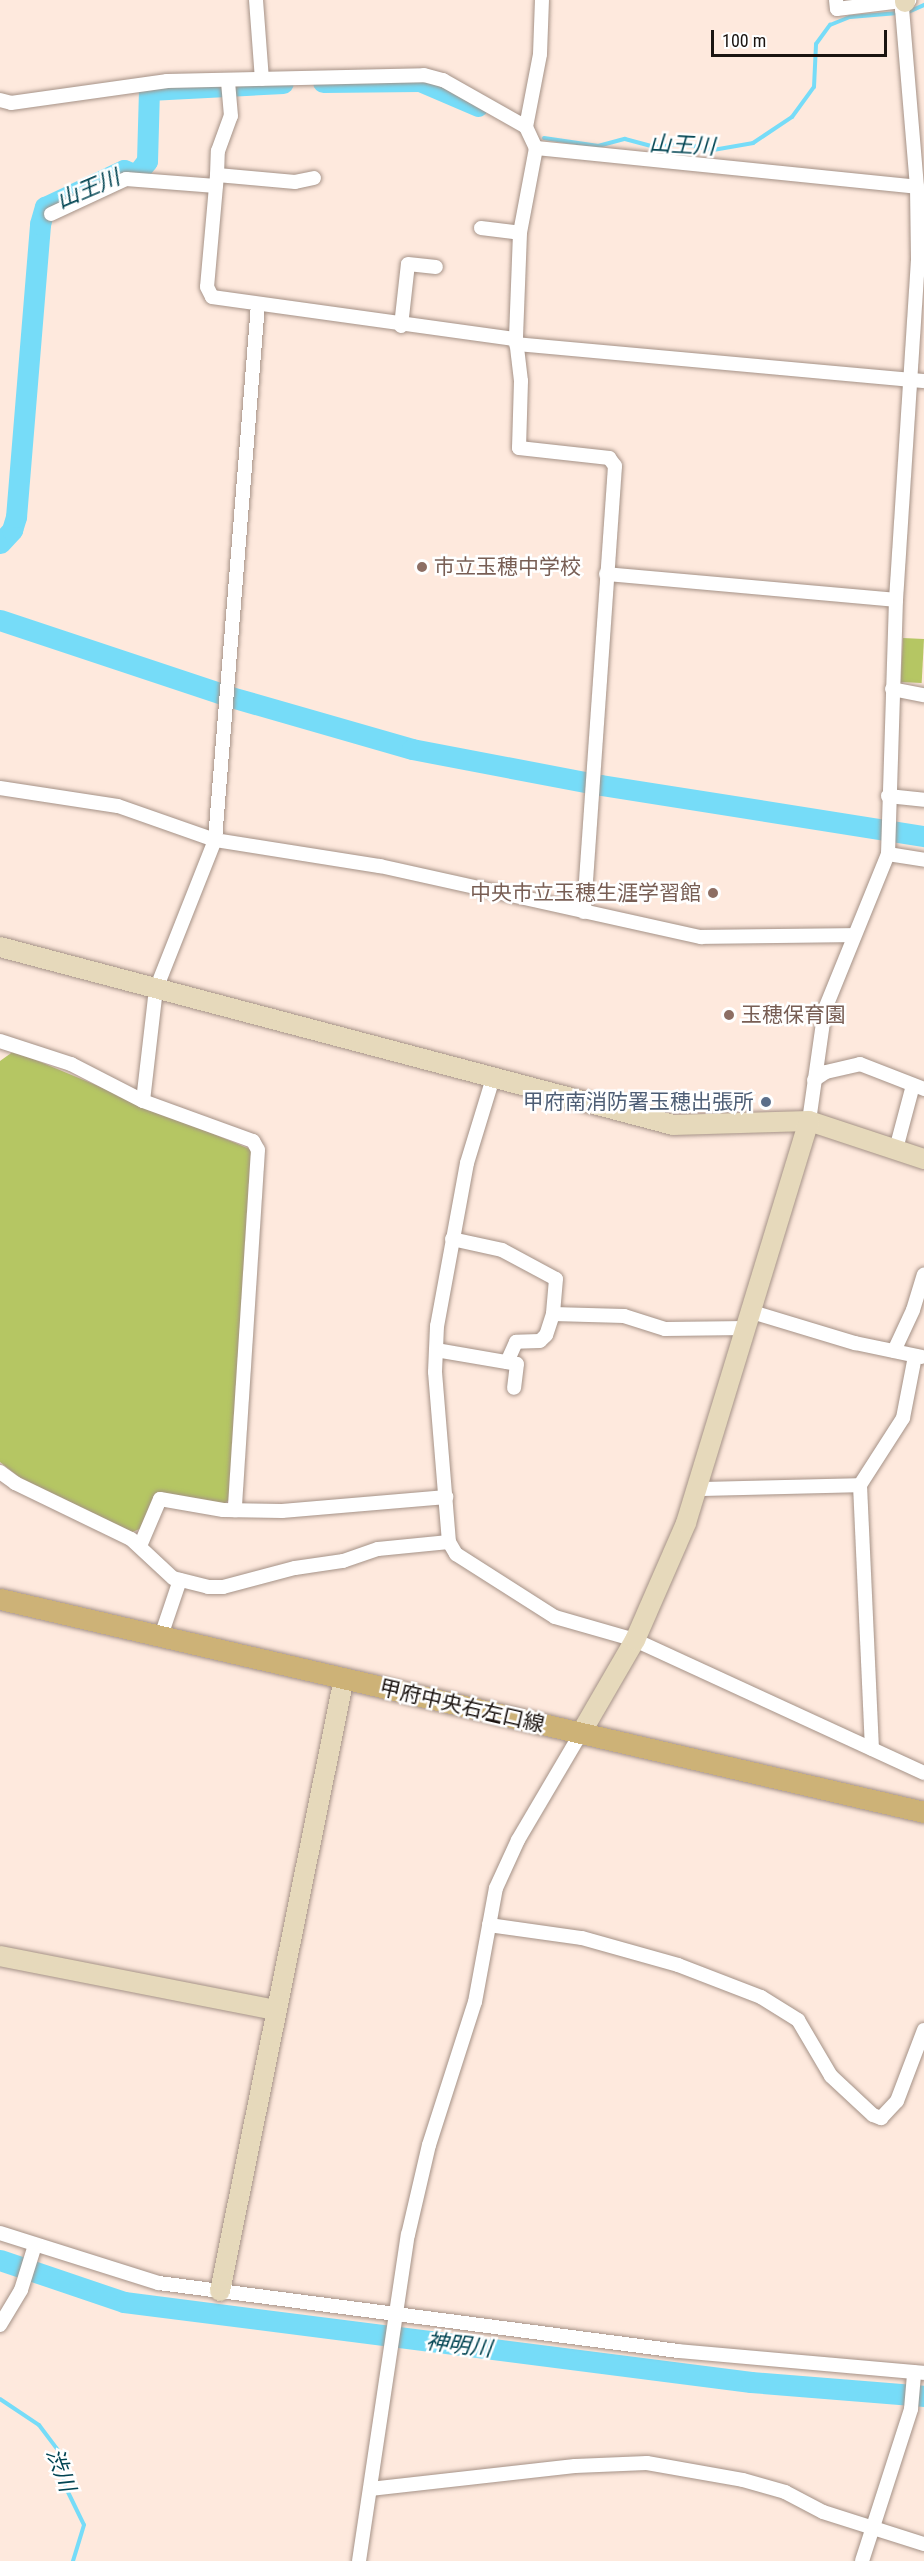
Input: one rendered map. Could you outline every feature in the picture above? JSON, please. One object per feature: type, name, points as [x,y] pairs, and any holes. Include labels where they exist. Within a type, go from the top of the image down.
[{"type":"main road","name":"甲府中央右左口線","points":[[0,1599],[924,1812]]},
{"type":"street","points":[[256,0],[262,79]]},
{"type":"street","points":[[526,127],[540,54],[542,0]]},
{"type":"street","points":[[359,2561],[394,2319],[429,2145],[475,2002],[489,1925],[506,1863],[635,1640],[663,1584],[699,1489],[809,1121],[825,1009],[888,854],[888,796],[896,600],[918,380],[921,259],[917,187],[905,7],[837,9],[836,0]]},
{"type":"street","points":[[0,100],[11,102],[167,81],[228,82],[312,75],[374,79],[424,75],[442,80],[526,127],[536,148],[520,233],[516,341],[522,381],[519,447],[609,458],[615,466],[606,574],[597,769],[584,912]]},
{"type":"street","points":[[228,82],[231,116],[218,151],[207,287],[212,297],[516,341],[918,380]]},
{"type":"street","points":[[536,148],[917,187]]},
{"type":"street","points":[[51,214],[126,179],[295,182],[314,178]]},
{"type":"street","points":[[481,228],[520,233]]},
{"type":"street","points":[[402,326],[408,264],[436,267]]},
{"type":"street","points":[[143,1101],[156,989],[215,840],[227,675],[249,446],[258,303]]},
{"type":"street","points":[[606,574],[896,600]]},
{"type":"street","points":[[892,689],[924,695]]},
{"type":"street","points":[[0,788],[118,806],[215,840],[380,866],[701,938],[854,935]]},
{"type":"street","points":[[888,796],[924,801]]},
{"type":"street","points":[[888,854],[924,860]]},
{"type":"street","points":[[0,947],[673,1125],[809,1121],[924,1159]]},
{"type":"street","points":[[0,1041],[72,1064],[143,1101],[253,1142],[258,1150],[235,1510]]},
{"type":"street","points":[[814,1080],[826,1072],[860,1064],[919,1087],[896,1149]]},
{"type":"street","points":[[494,1078],[467,1163],[452,1239],[436,1350],[449,1542],[456,1554],[555,1617],[635,1640],[924,1773]]},
{"type":"street","points":[[452,1239],[502,1250],[556,1279],[553,1314],[546,1335],[540,1341],[516,1342],[507,1362]]},
{"type":"street","points":[[894,1351],[914,1310],[924,1275]]},
{"type":"street","points":[[553,1314],[624,1316],[665,1329],[749,1320],[920,1357],[903,1418],[860,1485],[872,1749]]},
{"type":"street","points":[[436,1350],[517,1364],[514,1388]]},
{"type":"street","points":[[0,1472],[140,1546],[173,1578],[223,1587],[295,1568],[343,1561],[378,1549],[449,1542]]},
{"type":"street","points":[[699,1489],[860,1485]]},
{"type":"street","points":[[140,1546],[160,1499],[235,1510],[347,1508],[446,1497]]},
{"type":"street","points":[[161,1636],[180,1580]]},
{"type":"street","points":[[220,2291],[274,2010],[344,1678]]},
{"type":"street","points":[[489,1925],[582,1938],[678,1965],[760,1997],[798,2020],[831,2076],[873,2115],[881,2118],[897,2101],[924,2030]]},
{"type":"street","points":[[0,1956],[274,2010]]},
{"type":"street","points":[[0,2233],[34,2249],[135,2277],[394,2319],[917,2375],[911,2406],[862,2561]]},
{"type":"street","points":[[0,2325],[21,2290],[34,2249]]},
{"type":"street","points":[[370,2489],[575,2466],[647,2463],[743,2480],[785,2492],[823,2512],[924,2544]]},
{"type":"green space","points":[[903,638],[924,639],[922,683],[901,682]]},
{"type":"green space","points":[[14,1051],[252,1150],[230,1499],[223,1505],[156,1493],[142,1528],[130,1533],[23,1480],[0,1462],[0,1061]]},
{"type":"waterway","name":"山王川","points":[[906,13],[924,5]]},
{"type":"waterway","name":"山王川","points":[[544,138],[598,146],[625,139],[654,147],[684,144],[713,150],[753,143],[792,117],[814,87],[816,44],[830,25],[850,17],[898,13]]},
{"type":"waterway","name":"山王川","points":[[323,82],[420,81],[478,106]]},
{"type":"waterway","name":"山王川","points":[[0,543],[12,530],[16,517],[40,224],[45,207],[124,170],[136,175],[147,161],[149,90],[283,83]]},
{"type":"waterway","points":[[0,620],[231,697],[412,749],[601,785],[924,836]]},
{"type":"waterway","name":"神明川","points":[[0,2260],[124,2302],[751,2382],[924,2396]]},
{"type":"waterway","name":"渋川","points":[[0,2399],[39,2425],[59,2452],[65,2486],[84,2525],[73,2561]]},
{"type":"place","name":"市立玉穂中学校","points":[[422,567]]},
{"type":"place","name":"中央市立玉穂生涯学習館","points":[[713,893]]},
{"type":"place","name":"玉穂保育園","points":[[729,1015]]},
{"type":"place","name":"甲府南消防署玉穂出張所","points":[[766,1102]]}]
